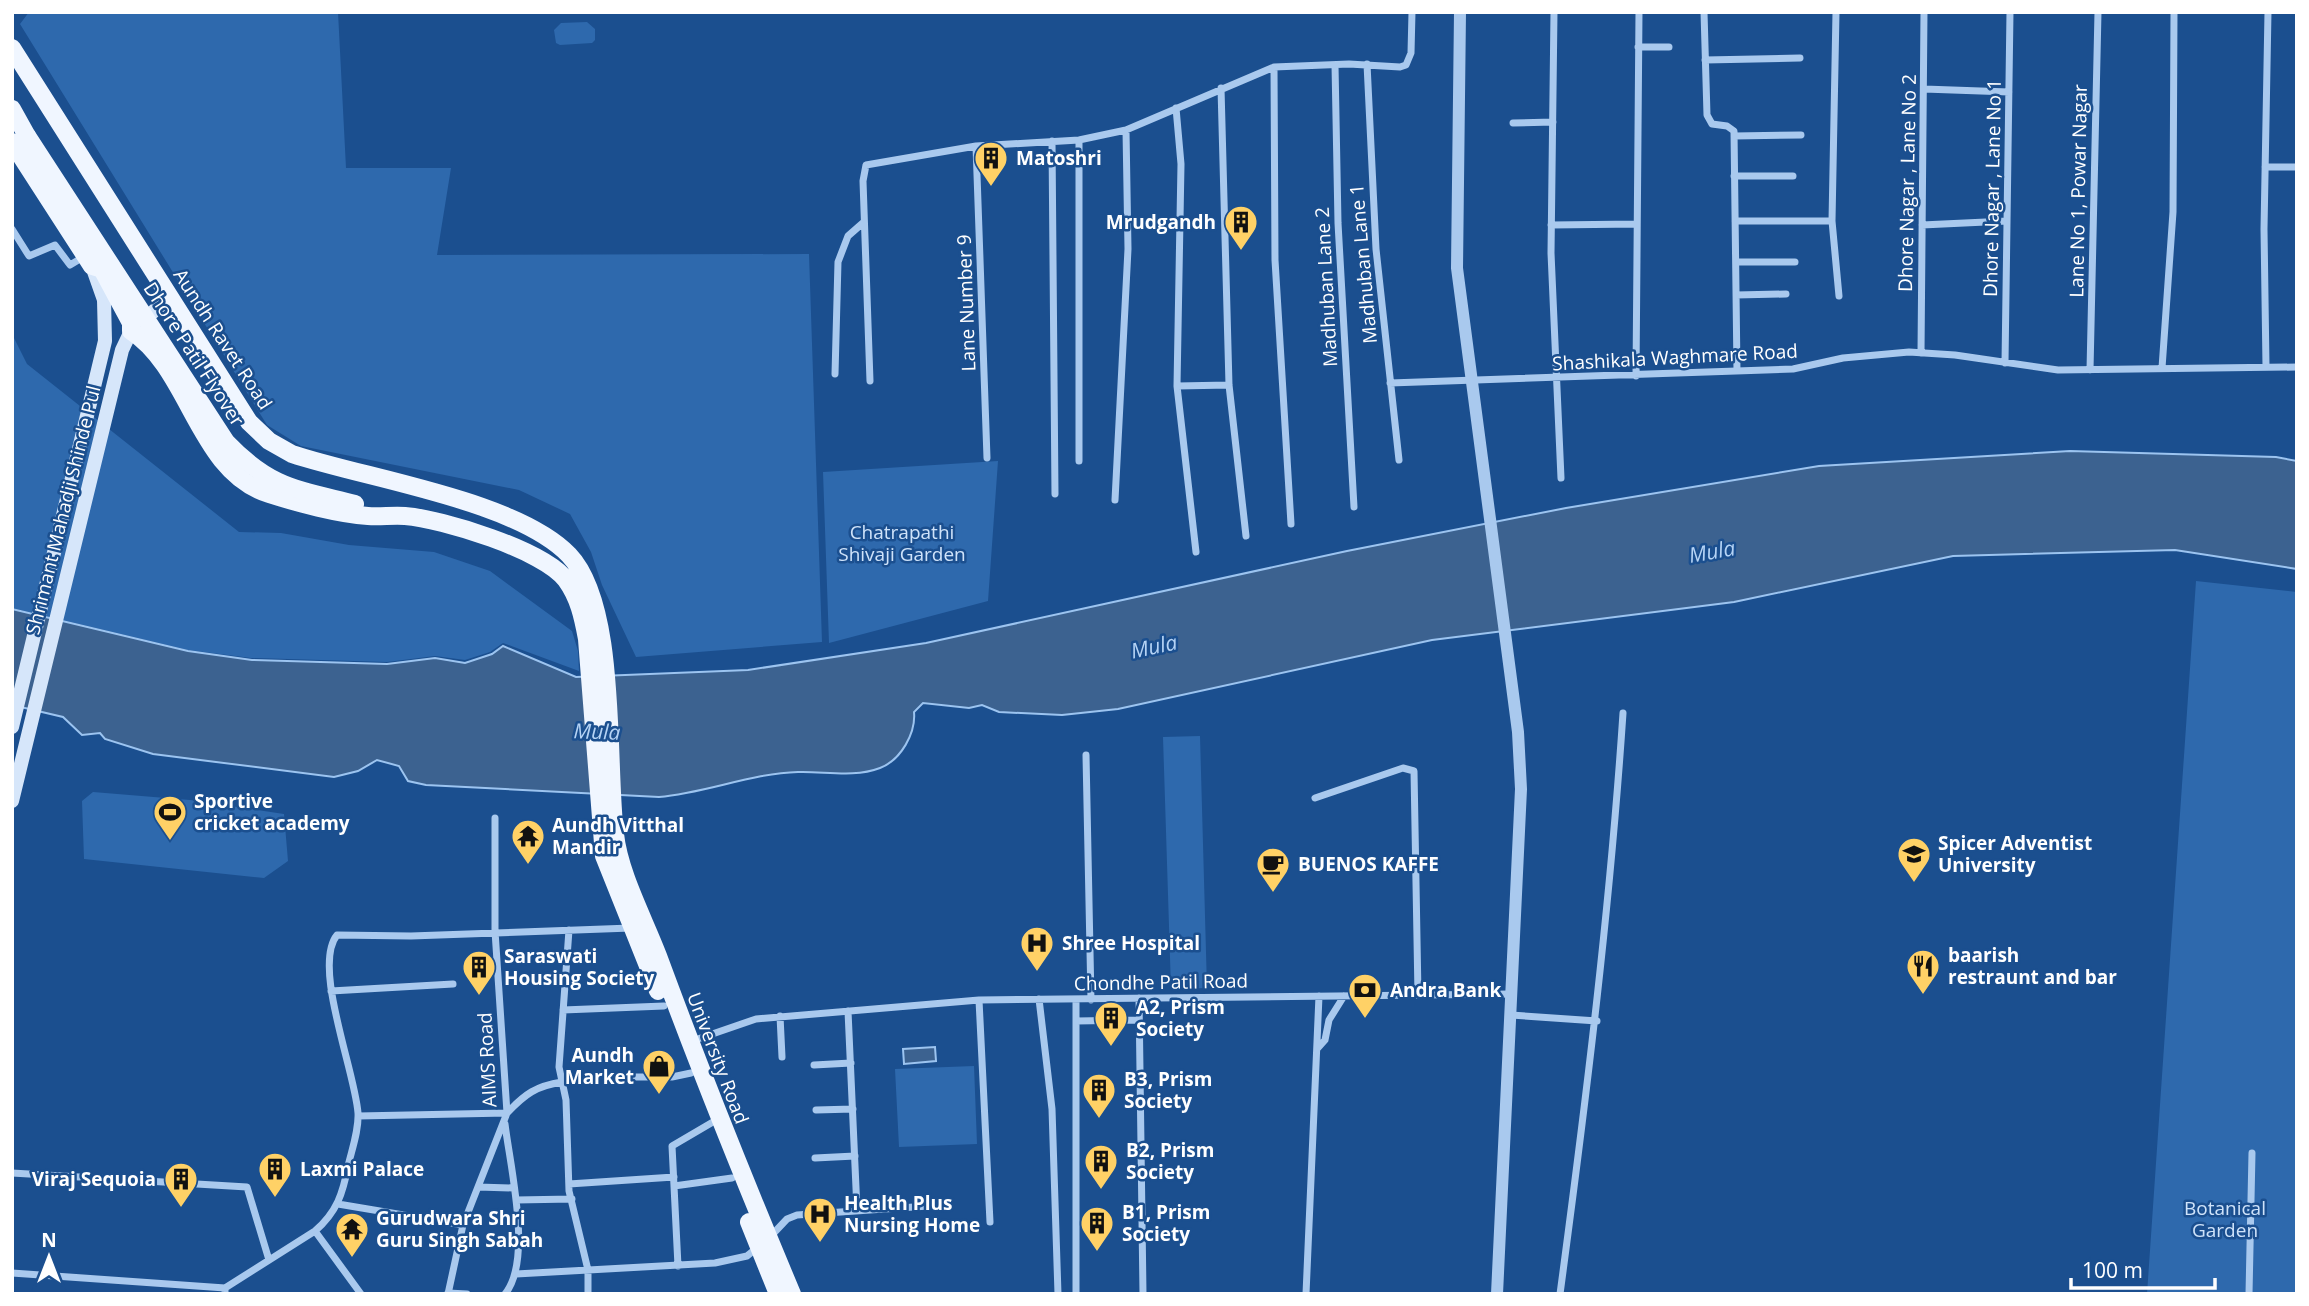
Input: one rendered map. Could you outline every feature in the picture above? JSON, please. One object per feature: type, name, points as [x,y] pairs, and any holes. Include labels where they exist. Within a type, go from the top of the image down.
[{"type":"main road","name":"Aundh Ravet Road","points":[[12,48],[249,422],[270,442],[292,454],[489,509],[548,537],[569,555],[586,576],[596,602],[594,639]]},
{"type":"main road","points":[[16,125],[89,261],[102,269],[131,323],[131,331]]},
{"type":"main road","name":"Dhore Patil Flyover","points":[[16,125],[226,442],[251,469],[283,486],[407,516]]},
{"type":"main road","points":[[93,172],[108,218],[190,351],[216,373]]},
{"type":"main road","name":"Shrimant Mahadji Shinde Pul","points":[[12,727],[105,341],[104,300],[89,261]]},
{"type":"main road","points":[[131,331],[162,304]]},
{"type":"main road","points":[[131,331],[141,337],[163,365],[222,457],[246,484],[269,494],[367,516],[407,516],[479,534],[542,560],[565,578],[594,639]]},
{"type":"main road","name":"Shrimant Mahadji Shinde Pul","points":[[12,801],[122,350],[131,331]]},
{"type":"main road","name":"University Road","points":[[594,639],[608,834],[604,856],[640,927],[688,1043],[732,1178],[792,1294]]},
{"type":"main road","name":"University Road","points":[[640,927],[664,1006],[691,1073],[715,1121],[764,1243],[778,1294]]},
{"type":"street","points":[[870,382],[863,172],[866,165],[976,146],[1079,139],[1126,130],[1274,67],[1406,65],[1411,53],[1412,12]]},
{"type":"street","points":[[1460,12],[1455,236],[1518,732],[1521,789],[1497,1294]]},
{"type":"street","points":[[1554,12],[1551,225],[1561,478]]},
{"type":"street","points":[[1636,376],[1639,12]]},
{"type":"street","points":[[1704,12],[1709,121],[1732,128],[1734,135],[1737,371]]},
{"type":"street","points":[[1836,12],[1832,220],[1839,296]]},
{"type":"street","name":"Dhore Nagar , Lane No 2","points":[[1921,353],[1924,12]]},
{"type":"street","name":"Dhore Nagar , Lane No 1","points":[[2005,363],[2010,12]]},
{"type":"street","name":"Lane No 1, Powar Nagar","points":[[2090,370],[2098,12]]},
{"type":"street","points":[[2162,368],[2173,212],[2174,12]]},
{"type":"street","points":[[2266,366],[2265,167],[2269,12]]},
{"type":"street","points":[[1638,47],[1668,47]]},
{"type":"street","points":[[1705,60],[1800,58]]},
{"type":"street","name":"Madhuban Lane 1","points":[[1367,64],[1376,249],[1399,460]]},
{"type":"street","name":"Madhuban Lane 2","points":[[1335,65],[1338,223],[1354,507]]},
{"type":"street","points":[[1274,67],[1275,260],[1290,524]]},
{"type":"street","points":[[1221,88],[1229,385],[1247,536]]},
{"type":"street","points":[[1924,89],[2009,92]]},
{"type":"street","points":[[1176,108],[1181,164],[1177,386],[1196,552]]},
{"type":"street","points":[[1513,123],[1553,122]]},
{"type":"street","points":[[1115,500],[1128,249],[1126,130]]},
{"type":"street","points":[[1734,135],[1801,135]]},
{"type":"street","points":[[1079,139],[1079,461]]},
{"type":"street","points":[[1052,141],[1055,494]]},
{"type":"street","name":"Lane Number 9","points":[[976,146],[987,458]]},
{"type":"street","points":[[2265,167],[2297,167]]},
{"type":"street","points":[[1734,176],[1793,176]]},
{"type":"street","points":[[1735,221],[1832,220]]},
{"type":"street","points":[[1922,225],[2007,221]]},
{"type":"street","points":[[835,374],[838,262],[848,236],[864,222]]},
{"type":"street","points":[[1551,225],[1637,224]]},
{"type":"street","points":[[12,229],[29,256],[55,245],[70,265],[89,261]]},
{"type":"street","points":[[1736,262],[1795,262]]},
{"type":"street","points":[[1736,295],[1786,294]]},
{"type":"street","name":"Shashikala Waghmare Road","points":[[1390,383],[1793,369],[1876,354],[1921,353],[2058,370],[2297,367]]},
{"type":"street","points":[[1177,386],[1229,385]]},
{"type":"street","points":[[1560,1294],[1597,1021],[1615,839],[1623,713]]},
{"type":"street","points":[[1086,755],[1091,1000]]},
{"type":"street","points":[[1315,798],[1405,768],[1414,771],[1418,995]]},
{"type":"street","name":"AIMS Road","points":[[447,1294],[463,1225],[506,1117],[495,931],[495,818]]},
{"type":"street","points":[[12,1273],[225,1291],[328,1220],[338,1204],[358,1116],[352,1071],[327,975],[332,943],[341,933],[411,936],[640,927]]},
{"type":"street","points":[[569,930],[559,1067],[566,1100],[569,1184],[588,1270],[588,1294]]},
{"type":"street","points":[[331,991],[453,984]]},
{"type":"street","name":"Chondhe Patil Road","points":[[688,1043],[724,1029],[779,1016],[979,1000],[1512,994]]},
{"type":"street","points":[[1306,1294],[1319,996]]},
{"type":"street","points":[[1317,1049],[1325,1040],[1329,1020],[1344,996]]},
{"type":"street","points":[[1139,998],[1143,1294]]},
{"type":"street","points":[[1039,999],[1052,1109],[1058,1294]]},
{"type":"street","points":[[1076,999],[1076,1294]]},
{"type":"street","points":[[979,1000],[990,1222]]},
{"type":"street","points":[[563,1010],[664,1006]]},
{"type":"street","points":[[848,1010],[857,1210]]},
{"type":"street","points":[[1511,1015],[1597,1021]]},
{"type":"street","points":[[779,1016],[782,1056]]},
{"type":"street","points":[[1076,1021],[1138,1020]]},
{"type":"street","points":[[814,1065],[851,1063]]},
{"type":"street","points":[[631,1077],[672,1077],[691,1073]]},
{"type":"street","points":[[358,1116],[506,1117],[533,1089],[562,1082]]},
{"type":"street","points":[[816,1110],[853,1109]]},
{"type":"street","points":[[505,1294],[516,1273],[516,1200],[506,1117]]},
{"type":"street","points":[[677,1266],[672,1146],[715,1121]]},
{"type":"street","points":[[2249,1294],[2252,1153]]},
{"type":"street","points":[[815,1158],[855,1156]]},
{"type":"street","points":[[12,1173],[247,1187],[269,1260]]},
{"type":"street","points":[[569,1184],[732,1178]]},
{"type":"street","points":[[478,1187],[513,1188]]},
{"type":"street","points":[[516,1200],[572,1199]]},
{"type":"street","points":[[338,1204],[463,1225]]},
{"type":"street","points":[[516,1273],[677,1266],[740,1258],[764,1243],[788,1219],[797,1215],[943,1205]]},
{"type":"street","points":[[315,1231],[361,1294]]},
{"type":"street","points":[[447,1294],[467,1294]]},
{"type":"green space","points":[[29,12],[338,12],[346,168],[451,168],[437,255],[809,254],[822,642],[636,657],[602,585],[591,552],[570,514],[519,490],[301,446],[267,425],[20,24]]},
{"type":"green space","points":[[587,22],[595,29],[595,40],[592,43],[556,43],[554,30],[561,23]]},
{"type":"green space","points":[[12,334],[27,364],[239,532],[281,533],[349,545],[434,552],[490,571],[572,631],[578,651],[579,671],[503,643],[490,652],[465,660],[435,656],[387,662],[251,658],[188,650],[12,608]]},
{"type":"green space","name":"Chatrapathi Shivaji Garden","points":[[998,461],[988,601],[829,643],[823,472]]},
{"type":"green space","name":"Botanical Garden","points":[[2196,581],[2297,592],[2297,1294],[2147,1294]]},
{"type":"green space","points":[[1200,736],[1207,988],[1171,989],[1163,737]]},
{"type":"green space","points":[[93,792],[190,800],[284,814],[288,861],[264,878],[84,859],[82,801]]},
{"type":"green space","points":[[974,1066],[977,1144],[899,1147],[895,1069]]},
{"type":"water","name":"Mula","points":[[2070,451],[2276,457],[2297,461],[2297,569],[2175,550],[1953,556],[1734,602],[1432,640],[1118,709],[1062,715],[999,712],[982,705],[969,708],[923,703],[914,712],[906,745],[894,759],[880,768],[849,773],[781,773],[659,797],[426,785],[408,781],[399,766],[377,760],[358,771],[334,777],[153,754],[105,739],[100,733],[82,735],[63,717],[12,705],[12,609],[188,651],[252,660],[387,664],[435,658],[465,663],[492,654],[503,646],[576,677],[748,670],[926,643],[1347,551],[1566,508],[1819,466]]},
{"type":"water","points":[[935,1047],[936,1061],[904,1064],[903,1049]]},
{"type":"place","name":"Matoshri","points":[[991,188]]},
{"type":"place","name":"Mrudgandh","points":[[1241,252]]},
{"type":"place","name":"Sportive cricket academy","points":[[170,842]]},
{"type":"place","name":"Aundh Vitthal Mandir","points":[[528,866]]},
{"type":"place","name":"Spicer Adventist University","points":[[1914,884]]},
{"type":"place","name":"BUENOS KAFFE","points":[[1273,894]]},
{"type":"place","name":"Shree Hospital","points":[[1037,973]]},
{"type":"place","name":"baarish restraunt and bar","points":[[1923,996]]},
{"type":"place","name":"Saraswati Housing Society","points":[[479,997]]},
{"type":"place","name":"Andra Bank","points":[[1365,1020]]},
{"type":"place","name":"A2, Prism Society","points":[[1111,1048]]},
{"type":"place","name":"Aundh Market","points":[[659,1096]]},
{"type":"place","name":"B3, Prism Society","points":[[1099,1120]]},
{"type":"place","name":"B2, Prism Society","points":[[1101,1191]]},
{"type":"place","name":"Laxmi Palace","points":[[275,1199]]},
{"type":"place","name":"Viraj Sequoia","points":[[181,1209]]},
{"type":"place","name":"Health Plus Nursing Home","points":[[820,1244]]},
{"type":"place","name":"B1, Prism Society","points":[[1097,1253]]},
{"type":"place","name":"Gurudwara Shri Guru Singh Sabah","points":[[352,1259]]}]
